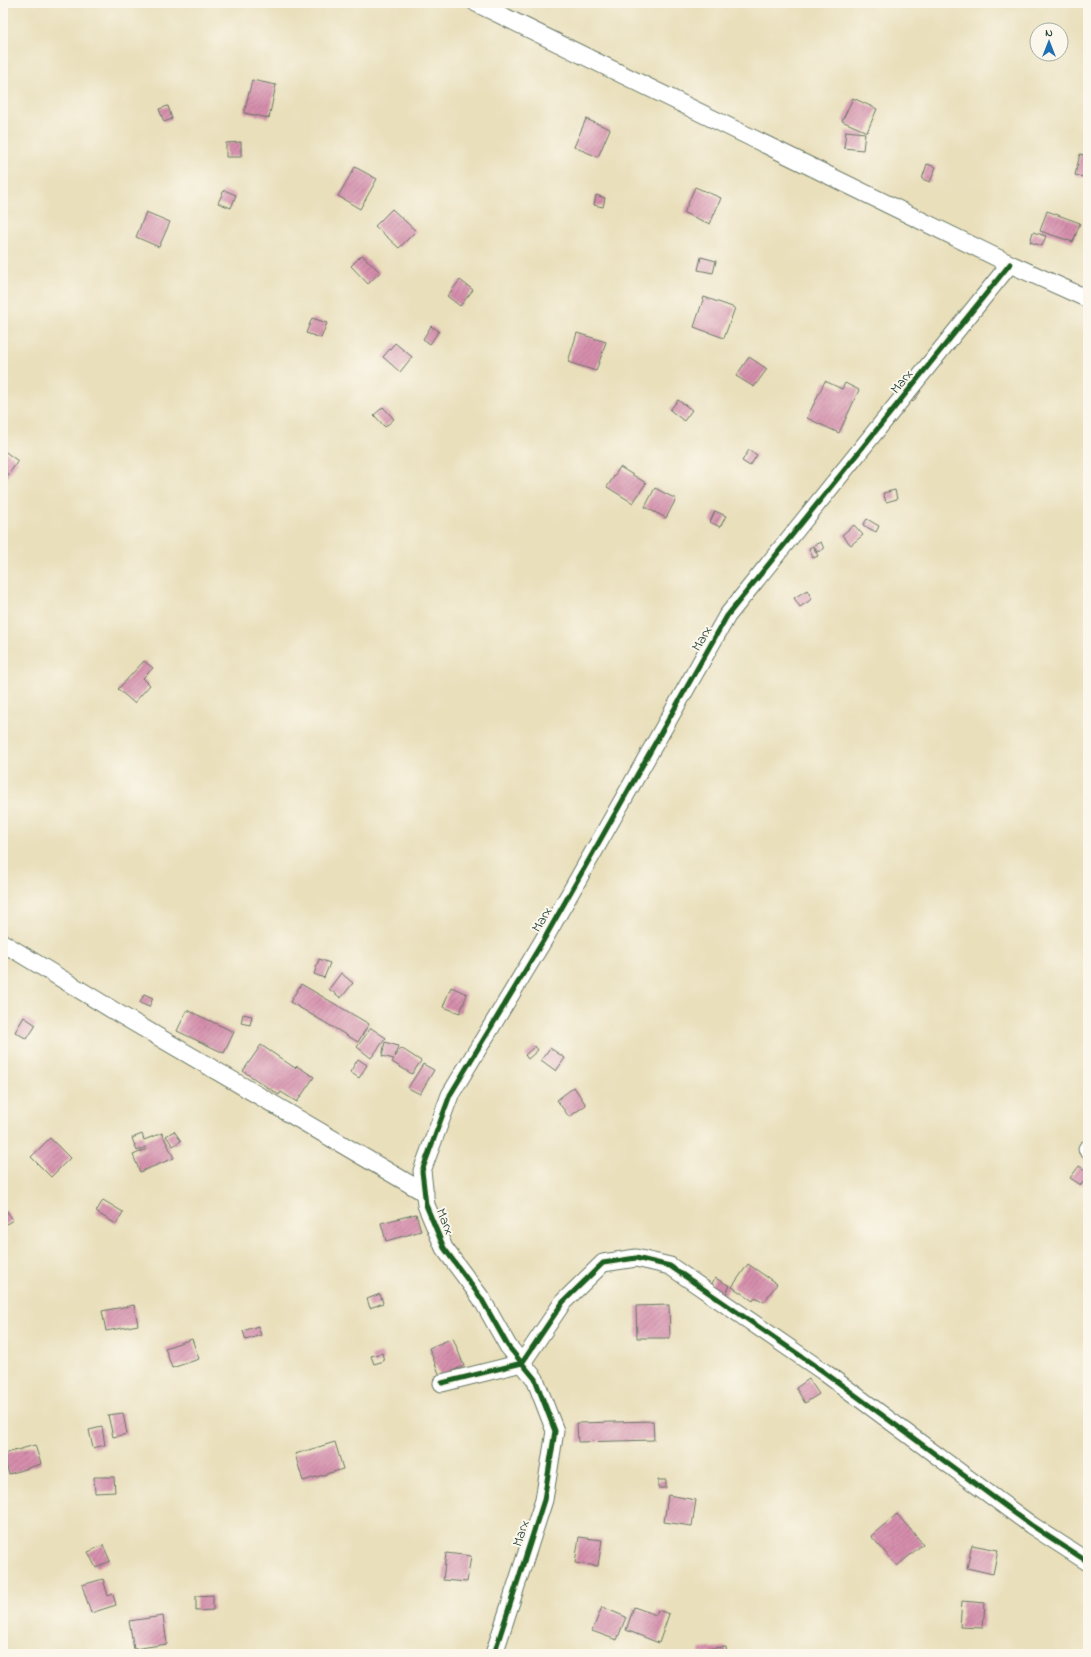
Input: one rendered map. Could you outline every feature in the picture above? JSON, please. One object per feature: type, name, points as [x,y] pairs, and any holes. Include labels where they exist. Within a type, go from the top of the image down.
[{"type":"street","points":[[476,3],[1010,264],[1088,299]]},
{"type":"street","name":"Marx","points":[[494,1654],[544,1500],[555,1431],[535,1379],[508,1346],[481,1298],[444,1248],[426,1205],[422,1171],[450,1095],[543,941],[727,616],[1010,264]]},
{"type":"street","points":[[3,943],[120,1015],[425,1193]]},
{"type":"street","points":[[442,1383],[522,1363],[563,1302],[603,1263],[636,1258],[670,1266],[824,1372],[1031,1525],[1088,1562]]},
{"type":"building","points":[[252,80],[276,85],[269,118],[244,113]]},
{"type":"building","points":[[853,98],[877,109],[867,132],[842,121]]},
{"type":"building","points":[[168,106],[172,119],[164,122],[159,109]]},
{"type":"building","points":[[586,119],[610,129],[598,157],[574,147]]},
{"type":"building","points":[[846,131],[865,133],[863,150],[844,148]]},
{"type":"building","points":[[241,142],[241,157],[226,157],[226,143]]},
{"type":"building","points":[[1080,154],[1088,156],[1088,178],[1075,175]]},
{"type":"building","points":[[927,164],[936,167],[930,182],[922,179]]},
{"type":"building","points":[[355,167],[377,179],[360,209],[338,196]]},
{"type":"building","points":[[695,187],[721,198],[710,224],[684,213]]},
{"type":"building","points":[[224,190],[236,195],[231,208],[218,203]]},
{"type":"building","points":[[596,195],[605,198],[603,207],[594,205]]},
{"type":"building","points":[[392,209],[416,231],[399,248],[375,226]]},
{"type":"building","points":[[1047,211],[1080,223],[1073,242],[1040,231]]},
{"type":"building","points":[[146,212],[170,222],[159,247],[136,237]]},
{"type":"building","points":[[1033,232],[1046,236],[1042,246],[1030,242]]},
{"type":"building","points":[[362,255],[380,272],[368,284],[351,266]]},
{"type":"building","points":[[701,257],[716,261],[713,273],[698,270]]},
{"type":"building","points":[[460,280],[473,290],[460,306],[447,296]]},
{"type":"building","points":[[704,297],[735,308],[724,338],[694,327]]},
{"type":"building","points":[[312,318],[327,323],[321,338],[306,333]]},
{"type":"building","points":[[431,326],[439,331],[430,344],[423,339]]},
{"type":"building","points":[[577,333],[606,342],[596,371],[568,362]]},
{"type":"building","points":[[395,343],[412,357],[400,372],[383,357]]},
{"type":"building","points":[[749,357],[767,369],[754,387],[736,376]]},
{"type":"building","points":[[905,379],[921,391],[913,402],[897,389]]},
{"type":"building","points":[[825,381],[842,389],[845,383],[859,390],[839,433],[807,418]]},
{"type":"building","points":[[678,400],[692,410],[684,421],[670,410]]},
{"type":"building","points":[[383,407],[394,419],[385,427],[374,415]]},
{"type":"building","points":[[3,450],[18,461],[3,482]]},
{"type":"building","points":[[749,450],[757,455],[750,466],[742,461]]},
{"type":"building","points":[[620,467],[646,483],[633,503],[607,487]]},
{"type":"building","points":[[655,488],[676,499],[666,518],[645,507]]},
{"type":"building","points":[[895,490],[897,499],[886,502],[883,493]]},
{"type":"building","points":[[715,511],[726,516],[720,527],[710,522]]},
{"type":"building","points":[[867,519],[879,526],[876,532],[863,525]]},
{"type":"building","points":[[854,525],[863,535],[851,545],[842,535]]},
{"type":"building","points":[[821,542],[824,549],[817,552],[814,545]]},
{"type":"building","points":[[813,546],[818,556],[813,558],[809,548]]},
{"type":"building","points":[[807,590],[812,599],[800,607],[794,598]]},
{"type":"building","points":[[144,661],[153,668],[143,678],[150,685],[134,703],[118,689]]},
{"type":"building","points":[[319,959],[330,963],[324,978],[314,974]]},
{"type":"building","points":[[341,973],[353,983],[341,998],[329,989]]},
{"type":"building","points":[[301,984],[369,1024],[358,1042],[290,1002]]},
{"type":"building","points":[[451,987],[467,994],[460,1013],[443,1007]]},
{"type":"building","points":[[144,994],[153,998],[149,1007],[140,1003]]},
{"type":"building","points":[[187,1010],[234,1032],[224,1053],[177,1031]]},
{"type":"building","points":[[243,1014],[252,1016],[250,1025],[241,1023]]},
{"type":"building","points":[[24,1017],[36,1025],[27,1039],[15,1032]]},
{"type":"building","points":[[371,1028],[386,1038],[371,1058],[357,1047]]},
{"type":"building","points":[[385,1042],[398,1046],[395,1057],[401,1048],[421,1061],[412,1074],[392,1062],[394,1059],[382,1056]]},
{"type":"building","points":[[261,1045],[295,1068],[297,1066],[314,1077],[297,1102],[281,1092],[279,1095],[243,1071]]},
{"type":"building","points":[[535,1046],[538,1050],[528,1059],[525,1055]]},
{"type":"building","points":[[550,1048],[565,1058],[556,1071],[541,1060]]},
{"type":"building","points":[[358,1059],[367,1065],[359,1078],[350,1072]]},
{"type":"building","points":[[423,1064],[434,1070],[420,1094],[408,1088]]},
{"type":"building","points":[[574,1087],[586,1105],[569,1117],[557,1100]]},
{"type":"building","points":[[174,1131],[181,1141],[173,1146],[166,1136]]},
{"type":"building","points":[[162,1133],[174,1158],[140,1172],[133,1155],[147,1149],[146,1147],[137,1151],[132,1138],[142,1134],[144,1140]]},
{"type":"building","points":[[50,1138],[70,1158],[51,1177],[31,1157]]},
{"type":"building","points":[[1079,1166],[1088,1172],[1088,1175],[1081,1185],[1070,1178]]},
{"type":"building","points":[[103,1200],[123,1212],[116,1224],[96,1212]]},
{"type":"building","points":[[6,1210],[13,1220],[3,1226],[3,1213]]},
{"type":"building","points":[[416,1214],[421,1231],[386,1241],[381,1223]]},
{"type":"building","points":[[748,1264],[777,1284],[764,1302],[755,1297],[753,1301],[732,1287]]},
{"type":"building","points":[[715,1278],[730,1286],[724,1297],[709,1289]]},
{"type":"building","points":[[380,1294],[383,1303],[370,1308],[367,1299]]},
{"type":"building","points":[[134,1305],[138,1325],[106,1331],[102,1311]]},
{"type":"building","points":[[669,1305],[670,1338],[637,1338],[636,1306]]},
{"type":"building","points":[[258,1326],[261,1335],[246,1340],[243,1331]]},
{"type":"building","points":[[453,1338],[464,1366],[440,1376],[429,1348]]},
{"type":"building","points":[[192,1339],[199,1359],[172,1368],[165,1348]]},
{"type":"building","points":[[382,1353],[384,1361],[374,1364],[371,1356]]},
{"type":"building","points":[[809,1379],[819,1394],[805,1403],[796,1388]]},
{"type":"building","points":[[123,1413],[127,1434],[113,1437],[108,1415]]},
{"type":"building","points":[[653,1421],[654,1440],[578,1442],[577,1423]]},
{"type":"building","points":[[102,1427],[105,1445],[93,1448],[89,1430]]},
{"type":"building","points":[[335,1442],[343,1469],[303,1481],[295,1454]]},
{"type":"building","points":[[35,1445],[41,1464],[9,1474],[3,1454]]},
{"type":"building","points":[[94,1477],[114,1477],[115,1492],[95,1493]]},
{"type":"building","points":[[658,1480],[666,1480],[666,1488],[658,1488]]},
{"type":"building","points":[[668,1495],[696,1500],[692,1526],[664,1522]]},
{"type":"building","points":[[897,1514],[923,1544],[897,1566],[871,1536]]},
{"type":"building","points":[[579,1537],[602,1540],[598,1566],[575,1563]]},
{"type":"building","points":[[103,1545],[110,1561],[96,1568],[88,1552]]},
{"type":"building","points":[[972,1545],[998,1550],[993,1574],[967,1568]]},
{"type":"building","points":[[446,1553],[471,1556],[467,1582],[443,1580]]},
{"type":"building","points":[[103,1579],[108,1596],[113,1594],[116,1605],[91,1613],[82,1585]]},
{"type":"building","points":[[213,1595],[213,1610],[196,1611],[196,1596]]},
{"type":"building","points":[[962,1601],[985,1603],[983,1628],[960,1627]]},
{"type":"building","points":[[602,1607],[626,1617],[617,1640],[592,1631]]},
{"type":"building","points":[[634,1607],[656,1615],[658,1610],[669,1614],[659,1643],[626,1630]]},
{"type":"building","points":[[163,1616],[167,1644],[134,1649],[129,1621]]},
{"type":"building","points":[[726,1647],[727,1654],[700,1654],[700,1649]]},
{"type":"cycle path","points":[[494,1654],[544,1500],[555,1431],[535,1379],[508,1346],[481,1298],[444,1248],[426,1205],[422,1171],[450,1095],[543,941],[727,616],[1010,264]]},
{"type":"cycle path","points":[[442,1383],[522,1363],[563,1302],[603,1263],[636,1258],[670,1266],[824,1372],[1031,1525],[1088,1562]]}]
